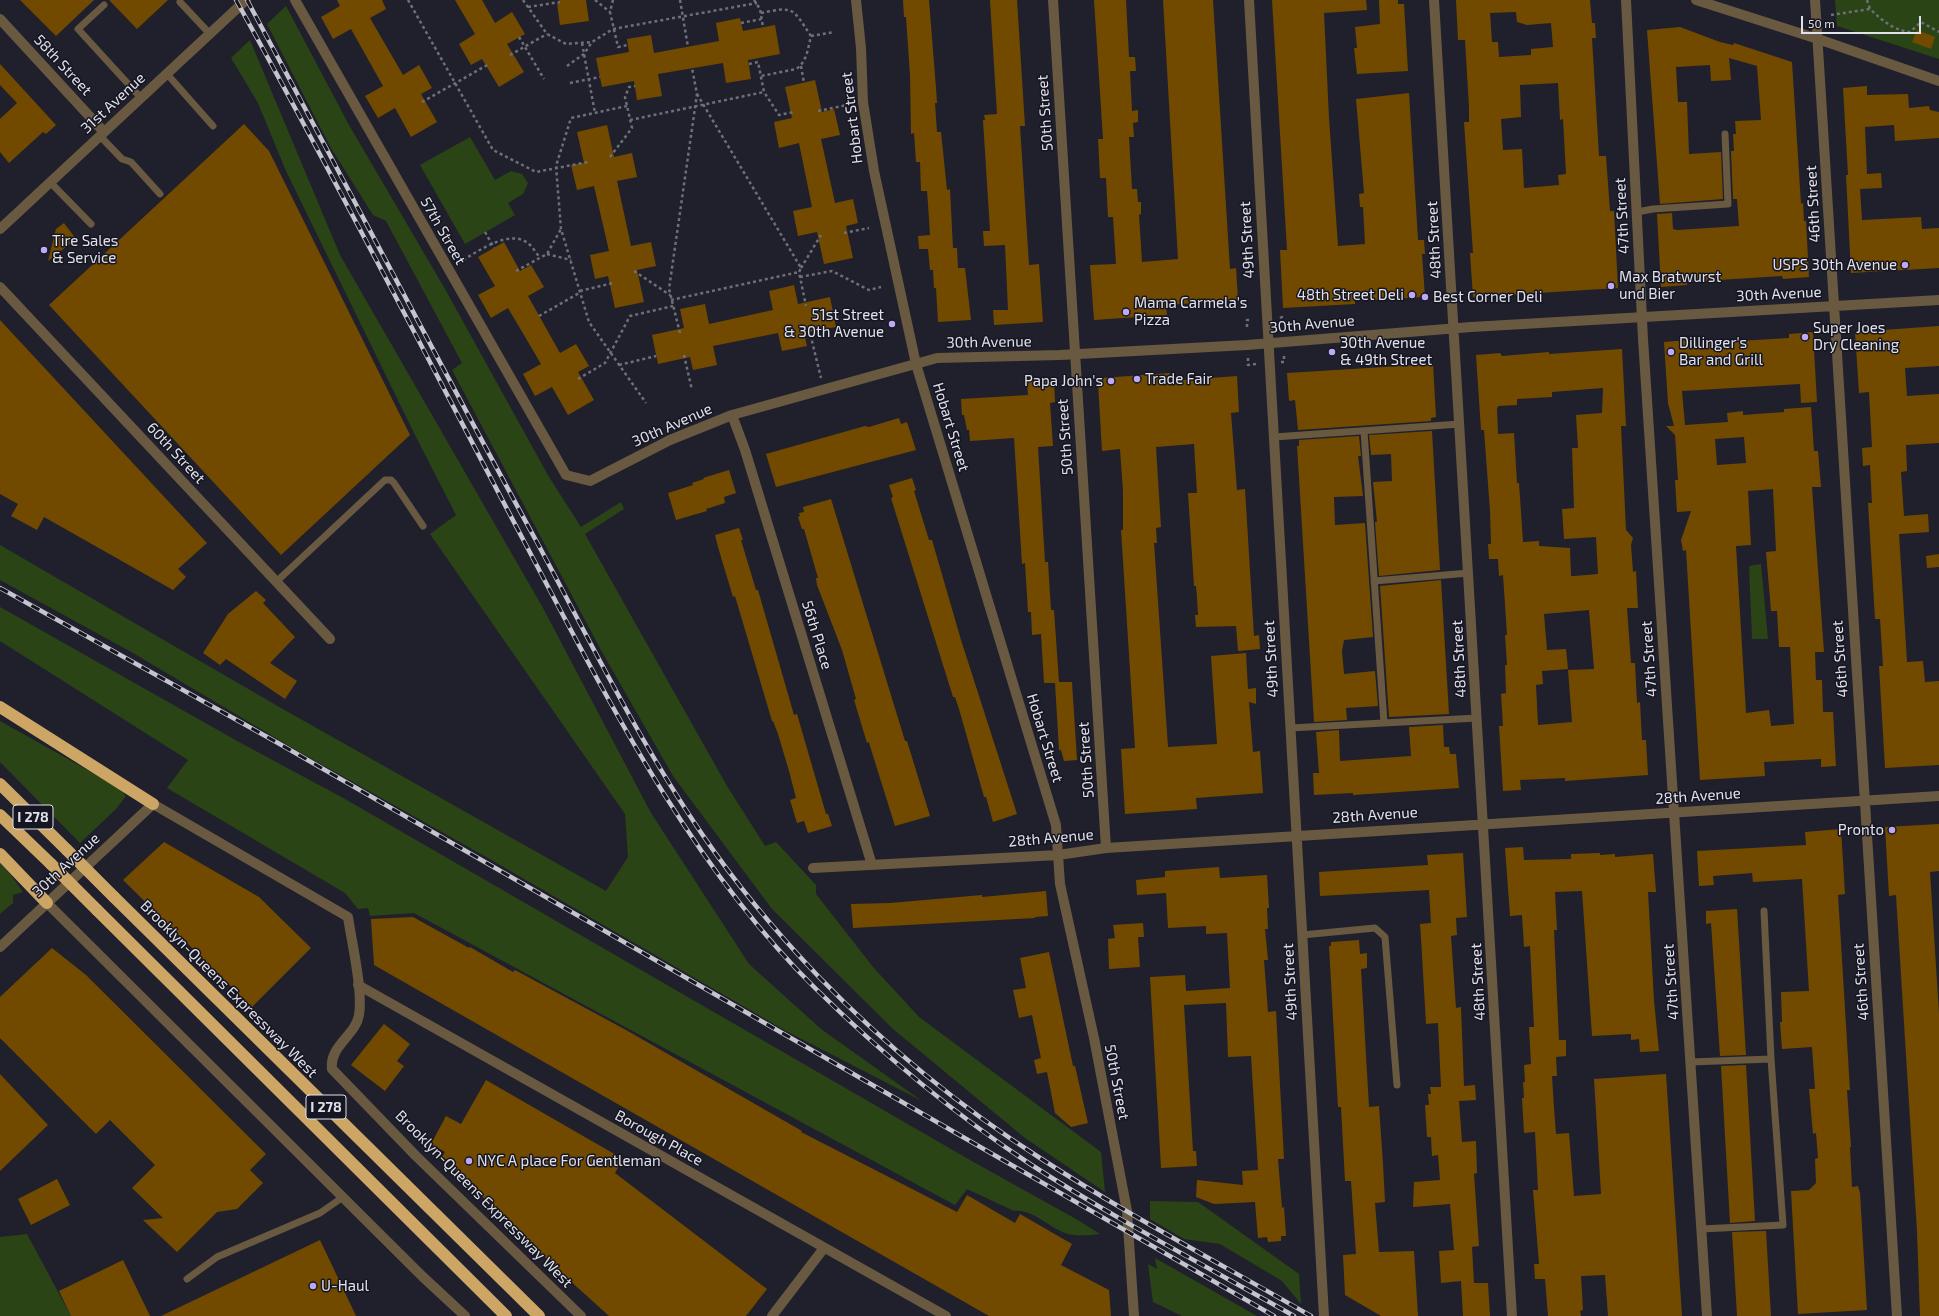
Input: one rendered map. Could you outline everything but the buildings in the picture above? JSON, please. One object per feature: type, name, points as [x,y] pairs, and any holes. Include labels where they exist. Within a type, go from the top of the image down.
[{"type":"highway","points":[[0,707],[153,804]]},
{"type":"highway","name":"Brooklyn-Queens Expressway West","points":[[0,784],[456,1237],[539,1316]]},
{"type":"highway","name":"I 278","points":[[0,815],[506,1316]]},
{"type":"highway","points":[[0,854],[47,903]]},
{"type":"street","name":"31st Avenue","points":[[0,229],[246,0]]},
{"type":"street","name":"57th Street","points":[[295,0],[566,475]]},
{"type":"street","name":"Hobart Street","points":[[856,0],[863,102],[874,171],[916,364],[1056,825],[1058,855]]},
{"type":"street","name":"50th Street","points":[[1053,0],[1106,848]]},
{"type":"street","name":"49th Street","points":[[1249,0],[1324,1316]]},
{"type":"street","name":"48th Street","points":[[1434,0],[1455,328],[1512,1316]]},
{"type":"street","name":"47th Street","points":[[1626,0],[1642,316],[1707,1316]]},
{"type":"street","points":[[1696,0],[1818,38],[1939,81]]},
{"type":"street","name":"46th Street","points":[[1815,0],[1897,1316]]},
{"type":"street","name":"58th Street","points":[[0,20],[102,134]]},
{"type":"street","name":"60th Street","points":[[0,287],[330,639]]},
{"type":"street","name":"30th Avenue","points":[[566,475],[590,481],[670,440],[732,415],[824,388],[937,358],[1075,354],[1268,343],[1455,328],[1642,316],[1939,300]]},
{"type":"street","name":"56th Place","points":[[732,415],[745,450],[872,865]]},
{"type":"street","name":"28th Avenue","points":[[813,868],[1058,855],[1106,848],[1296,835],[1939,796]]},
{"type":"street","name":"30th Avenue","points":[[0,947],[153,804]]},
{"type":"street","name":"Brooklyn-Queens Expressway West","points":[[153,804],[348,917],[358,985],[359,1016],[339,1046],[332,1064],[334,1072],[416,1156],[581,1316]]},
{"type":"street","name":"50th Street","points":[[1058,855],[1060,884],[1094,1038],[1127,1211],[1134,1316]]},
{"type":"street","points":[[47,903],[422,1276],[465,1316]]},
{"type":"street","name":"Borough Place","points":[[358,985],[946,1316]]},
{"type":"street","points":[[772,1316],[824,1248]]},
{"type":"lane","points":[[180,2],[210,34]]},
{"type":"lane","points":[[104,5],[78,29],[141,98]]},
{"type":"lane","points":[[167,74],[213,126]]},
{"type":"lane","points":[[102,134],[122,159],[131,162],[160,194]]},
{"type":"lane","points":[[1637,212],[1653,209],[1728,204],[1725,134]]},
{"type":"lane","points":[[50,182],[91,224]]},
{"type":"lane","points":[[1274,438],[1460,424]]},
{"type":"lane","points":[[1364,431],[1384,724]]},
{"type":"lane","points":[[276,582],[385,480],[391,480],[394,483],[423,526]]},
{"type":"lane","points":[[1374,581],[1469,573]]},
{"type":"lane","points":[[1290,728],[1477,718]]},
{"type":"lane","points":[[1701,1229],[1783,1225],[1771,1059],[1764,911]]},
{"type":"lane","points":[[1302,935],[1375,928],[1385,937],[1396,1086]]},
{"type":"lane","points":[[1691,1062],[1771,1059]]},
{"type":"lane","points":[[186,1279],[216,1257],[320,1213],[343,1197]]},
{"type":"path","points":[[408,0],[493,150],[536,172],[588,162]]},
{"type":"path","points":[[523,0],[547,34],[566,44],[592,42]]},
{"type":"path","points":[[595,0],[610,12]]},
{"type":"path","points":[[613,0],[610,12],[618,47],[628,45]]},
{"type":"path","points":[[680,0],[688,47]]},
{"type":"path","points":[[754,0],[761,13],[763,27]]},
{"type":"path","points":[[1867,0],[1870,9],[1885,23],[1900,31],[1910,32],[1921,22],[1939,32]]},
{"type":"path","points":[[528,7],[560,2]]},
{"type":"path","points":[[566,66],[584,54],[592,42],[613,29],[756,3]]},
{"type":"path","points":[[761,13],[785,8],[794,11],[811,36],[805,60],[801,66],[796,69],[761,76]]},
{"type":"path","points":[[1831,15],[1870,9]]},
{"type":"path","points":[[741,23],[762,19]]},
{"type":"path","points":[[811,36],[834,32]]},
{"type":"path","points":[[510,55],[547,34]]},
{"type":"path","points":[[519,37],[544,79]]},
{"type":"path","points":[[582,43],[596,113]]},
{"type":"path","points":[[748,64],[758,62],[764,92],[779,115],[794,112]]},
{"type":"path","points":[[422,102],[489,64]]},
{"type":"path","points":[[801,66],[804,83]]},
{"type":"path","points":[[692,68],[697,94],[801,268]]},
{"type":"path","points":[[570,83],[600,77]]},
{"type":"path","points":[[610,157],[632,128],[624,98],[629,87],[635,86]]},
{"type":"path","points":[[630,120],[764,92]]},
{"type":"path","points":[[680,333],[668,289],[697,94]]},
{"type":"path","points":[[818,111],[847,105]]},
{"type":"path","points":[[627,106],[571,118],[557,168],[561,229],[589,322],[646,403]]},
{"type":"path","points":[[844,233],[869,228]]},
{"type":"path","points":[[516,271],[547,254],[561,229]]},
{"type":"path","points":[[485,232],[494,248]]},
{"type":"path","points":[[806,306],[799,272],[821,236]]},
{"type":"path","points":[[456,264],[501,239],[517,239],[530,244],[540,258]]},
{"type":"path","points":[[547,254],[571,260]]},
{"type":"path","points":[[634,271],[670,296]]},
{"type":"path","points":[[800,278],[832,271],[869,290],[881,287]]},
{"type":"path","points":[[671,300],[799,272]]},
{"type":"path","points":[[539,316],[580,292],[613,283]]},
{"type":"path","points":[[578,379],[605,363],[630,316],[673,306]]},
{"type":"path","points":[[1282,317],[1283,326]]},
{"type":"path","points":[[1247,327],[1247,320],[1252,320]]},
{"type":"path","points":[[809,329],[824,388]]},
{"type":"path","points":[[684,355],[692,390]]},
{"type":"path","points":[[1284,355],[1284,362]]},
{"type":"path","points":[[619,365],[656,356]]},
{"type":"path","points":[[1248,357],[1248,365],[1256,364]]},
{"type":"green space","points":[[1835,0],[1939,0],[1939,59],[1837,26]]},
{"type":"green space","points":[[286,6],[349,125],[445,289],[549,477],[581,527],[621,502],[624,509],[585,534],[727,786],[765,846],[776,842],[816,885],[816,894],[873,967],[919,1017],[1101,1152],[1105,1192],[1025,1138],[893,1029],[772,909],[673,776],[602,652],[452,370],[462,363],[386,221],[373,215],[331,148],[267,24]]},
{"type":"green space","points":[[250,40],[340,255],[543,608],[651,813],[749,964],[821,1029],[922,1101],[786,1031],[488,858],[296,750],[133,653],[0,580],[0,545],[281,708],[606,891],[628,857],[625,814],[430,534],[456,515],[414,433],[286,171],[258,103],[231,58]]},
{"type":"green space","points":[[470,137],[495,180],[511,171],[522,174],[528,183],[523,194],[508,203],[515,215],[465,244],[420,165]]},
{"type":"green space","points":[[1761,564],[1768,639],[1752,639],[1749,566]]},
{"type":"green space","points":[[0,607],[239,742],[345,799],[1100,1234],[1078,1235],[1065,1233],[1028,1213],[1014,1211],[967,1189],[955,1205],[414,913],[370,916],[368,908],[358,909],[345,893],[167,788],[188,760],[0,641]]},
{"type":"green space","points":[[0,721],[118,787],[126,796],[116,809],[80,843],[0,762]]},
{"type":"green space","points":[[0,863],[23,892],[13,895],[13,903],[0,914]]},
{"type":"green space","points":[[1150,1201],[1198,1202],[1299,1274],[1301,1304],[1282,1281],[1220,1244],[1184,1239],[1150,1219]]},
{"type":"green space","points":[[27,1234],[71,1316],[0,1316],[0,1237]]},
{"type":"green space","points":[[1155,1258],[1257,1316],[1182,1316],[1153,1302],[1148,1264],[1157,1269]]},
{"type":"railway","points":[[236,0],[620,720],[654,778],[690,834],[728,888],[770,940],[815,988],[892,1059],[973,1124],[1030,1164],[1095,1204],[1294,1316]]},
{"type":"railway","points":[[247,0],[465,410],[637,728],[679,799],[702,834],[757,907],[818,976],[869,1026],[896,1050],[981,1118],[1073,1179],[1311,1316]]},
{"type":"railway","points":[[0,588],[278,743],[1274,1316]]},
{"type":"place","name":"Tire Sales & Service","points":[[44,250]]},
{"type":"place","name":"USPS 30th Avenue","points":[[1905,265]]},
{"type":"place","name":"Max Bratwurst und Bier","points":[[1611,286]]},
{"type":"place","name":"48th Street Deli","points":[[1412,295]]},
{"type":"place","name":"Best Corner Deli","points":[[1425,297]]},
{"type":"place","name":"Mama Carmela's Pizza","points":[[1126,312]]},
{"type":"place","name":"51st Street & 30th Avenue","points":[[892,324]]},
{"type":"place","name":"Super Joes Dry Cleaning","points":[[1805,337]]},
{"type":"place","name":"30th Avenue & 49th Street","points":[[1332,352]]},
{"type":"place","name":"Dillinger's Bar and Grill","points":[[1671,352]]},
{"type":"place","name":"Trade Fair","points":[[1137,379]]},
{"type":"place","name":"Papa John's","points":[[1111,381]]},
{"type":"place","name":"Pronto","points":[[1892,830]]},
{"type":"place","name":"NYC A place For Gentleman","points":[[469,1161]]},
{"type":"place","name":"U-Haul","points":[[313,1286]]}]
